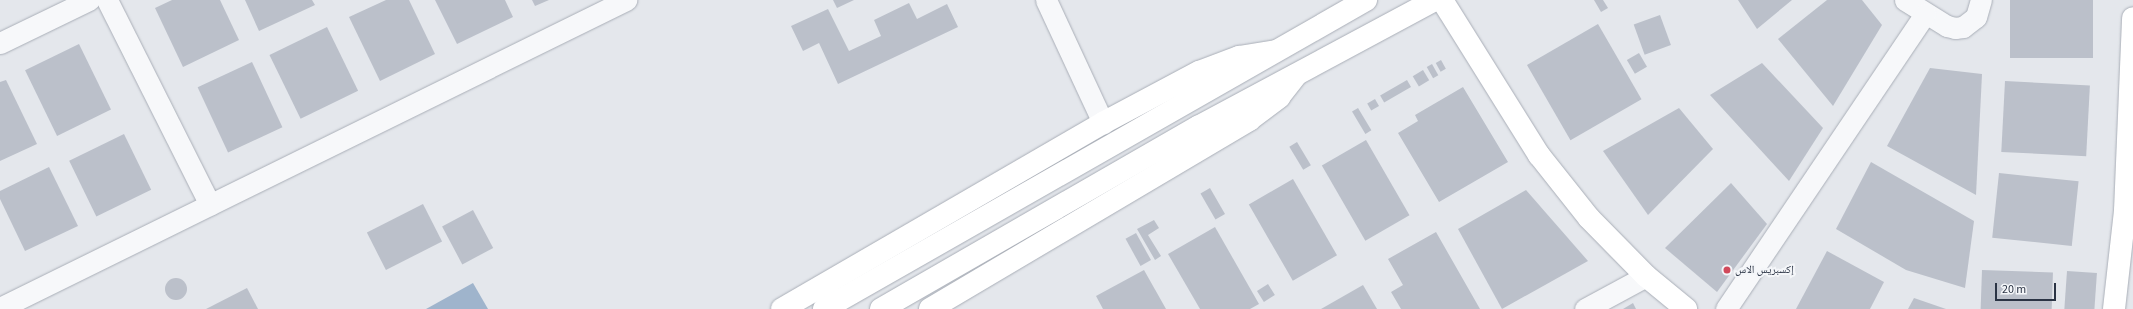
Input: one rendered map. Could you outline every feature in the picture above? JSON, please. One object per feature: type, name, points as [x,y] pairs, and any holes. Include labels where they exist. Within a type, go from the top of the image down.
[{"type":"main road","points":[[824,309],[1366,0]]},
{"type":"main road","points":[[881,309],[1198,127],[1434,0]]},
{"type":"main road","points":[[1442,0],[1540,155],[1589,218],[1646,276],[1686,309]]},
{"type":"main road","points":[[2125,211],[2133,18]]},
{"type":"main road","points":[[782,309],[1103,123],[1199,72],[1239,57],[1280,50]]},
{"type":"main road","points":[[930,309],[1249,120],[1279,97],[1296,75]]},
{"type":"main road","points":[[2114,309],[2133,153]]},
{"type":"street","points":[[0,44],[89,0]]},
{"type":"street","points":[[107,0],[210,205]]},
{"type":"street","points":[[0,308],[626,0]]},
{"type":"street","points":[[1046,0],[1103,123]]},
{"type":"street","points":[[1905,0],[1925,14],[1947,26],[1963,26],[1976,18],[1980,0]]},
{"type":"street","points":[[1726,309],[1925,14]]},
{"type":"street","points":[[1585,309],[1646,276]]},
{"type":"water","points":[[473,283],[488,309],[426,309]]},
{"type":"building","points":[[172,0],[220,0],[239,40],[183,67],[155,8]]},
{"type":"building","points":[[245,0],[312,0],[315,5],[259,31]]},
{"type":"building","points":[[386,0],[409,0],[435,54],[380,81],[349,17]]},
{"type":"building","points":[[435,0],[505,0],[513,17],[457,44]]},
{"type":"building","points":[[532,0],[549,0],[535,6]]},
{"type":"building","points":[[833,0],[854,0],[837,8]]},
{"type":"building","points":[[1594,0],[1603,0],[1608,8],[1601,12]]},
{"type":"building","points":[[1738,0],[1792,0],[1757,29]]},
{"type":"building","points":[[1827,0],[1862,0],[1882,25],[1833,106],[1778,39]]},
{"type":"building","points":[[2010,0],[2093,0],[2093,58],[2010,58]]},
{"type":"building","points":[[909,3],[917,19],[947,4],[958,27],[838,84],[819,43],[803,51],[791,26],[828,9],[849,51],[881,36],[874,20]]},
{"type":"building","points":[[1660,15],[1671,45],[1645,55],[1634,25]]},
{"type":"building","points":[[1598,24],[1642,99],[1570,140],[1527,65]]},
{"type":"building","points":[[327,27],[358,91],[301,119],[269,55]]},
{"type":"building","points":[[79,44],[111,110],[57,136],[25,70]]},
{"type":"building","points":[[1639,53],[1647,67],[1635,74],[1627,60]]},
{"type":"building","points":[[1441,60],[1446,69],[1441,72],[1436,63]]},
{"type":"building","points":[[252,62],[282,127],[228,153],[198,87]]},
{"type":"building","points":[[1762,63],[1823,128],[1789,181],[1710,95]]},
{"type":"building","points":[[1432,64],[1438,75],[1433,78],[1427,67]]},
{"type":"building","points":[[1930,68],[1982,74],[1976,195],[1887,146]]},
{"type":"building","points":[[1423,70],[1429,80],[1419,86],[1413,76]]},
{"type":"building","points":[[6,80],[37,144],[0,161],[0,82]]},
{"type":"building","points":[[1407,80],[1411,87],[1384,102],[1380,96]]},
{"type":"building","points":[[2005,81],[2090,85],[2086,156],[2001,152]]},
{"type":"building","points":[[1463,87],[1508,162],[1439,202],[1398,133],[1418,121],[1415,115]]},
{"type":"building","points":[[1375,99],[1379,106],[1371,110],[1367,104]]},
{"type":"building","points":[[1358,108],[1371,130],[1365,134],[1352,112]]},
{"type":"building","points":[[1679,108],[1713,149],[1648,215],[1603,151]]},
{"type":"building","points":[[124,134],[151,190],[96,216],[69,161]]},
{"type":"building","points":[[1366,140],[1410,215],[1365,241],[1322,166]]},
{"type":"building","points":[[1297,142],[1311,165],[1303,170],[1289,147]]},
{"type":"building","points":[[1871,162],[1974,221],[1965,288],[1906,270],[1836,229]]},
{"type":"building","points":[[49,167],[78,226],[25,251],[0,199],[0,191]]},
{"type":"building","points":[[1999,173],[2079,181],[2072,246],[1992,238]]},
{"type":"building","points":[[1293,179],[1337,255],[1293,281],[1249,204]]},
{"type":"building","points":[[1731,183],[1767,224],[1717,292],[1665,248]]},
{"type":"building","points":[[1210,188],[1225,214],[1215,219],[1200,194]]},
{"type":"building","points":[[1526,190],[1588,261],[1502,309],[1458,229]]},
{"type":"building","points":[[423,204],[442,241],[386,270],[367,233]]},
{"type":"building","points":[[473,210],[493,248],[462,264],[442,226]]},
{"type":"building","points":[[1154,220],[1159,228],[1148,235],[1161,256],[1155,260],[1137,229]]},
{"type":"building","points":[[1215,227],[1259,304],[1250,309],[1200,309],[1168,254]]},
{"type":"building","points":[[1436,232],[1480,309],[1401,309],[1391,292],[1403,285],[1388,259]]},
{"type":"building","points":[[1136,233],[1151,260],[1141,266],[1126,239]]},
{"type":"building","points":[[1827,251],[1884,282],[1870,309],[1796,309]]},
{"type":"building","points":[[1144,270],[1166,309],[1103,309],[1096,296]]},
{"type":"building","points":[[1982,270],[2053,272],[2052,309],[1981,309]]},
{"type":"building","points":[[2067,271],[2097,273],[2094,309],[2064,309]]},
{"type":"building","points":[[176,278],[184,281],[187,289],[184,297],[176,300],[168,297],[165,289],[168,281]]},
{"type":"building","points":[[1268,284],[1275,295],[1264,302],[1257,291]]},
{"type":"building","points":[[1363,285],[1377,309],[1321,309]]},
{"type":"building","points":[[247,288],[258,309],[206,309]]},
{"type":"building","points":[[1914,298],[1946,309],[1908,309]]},
{"type":"building","points":[[1633,303],[1636,309],[1623,309]]},
{"type":"place","name":"إكسبريس الاس","points":[[1727,270]]}]
